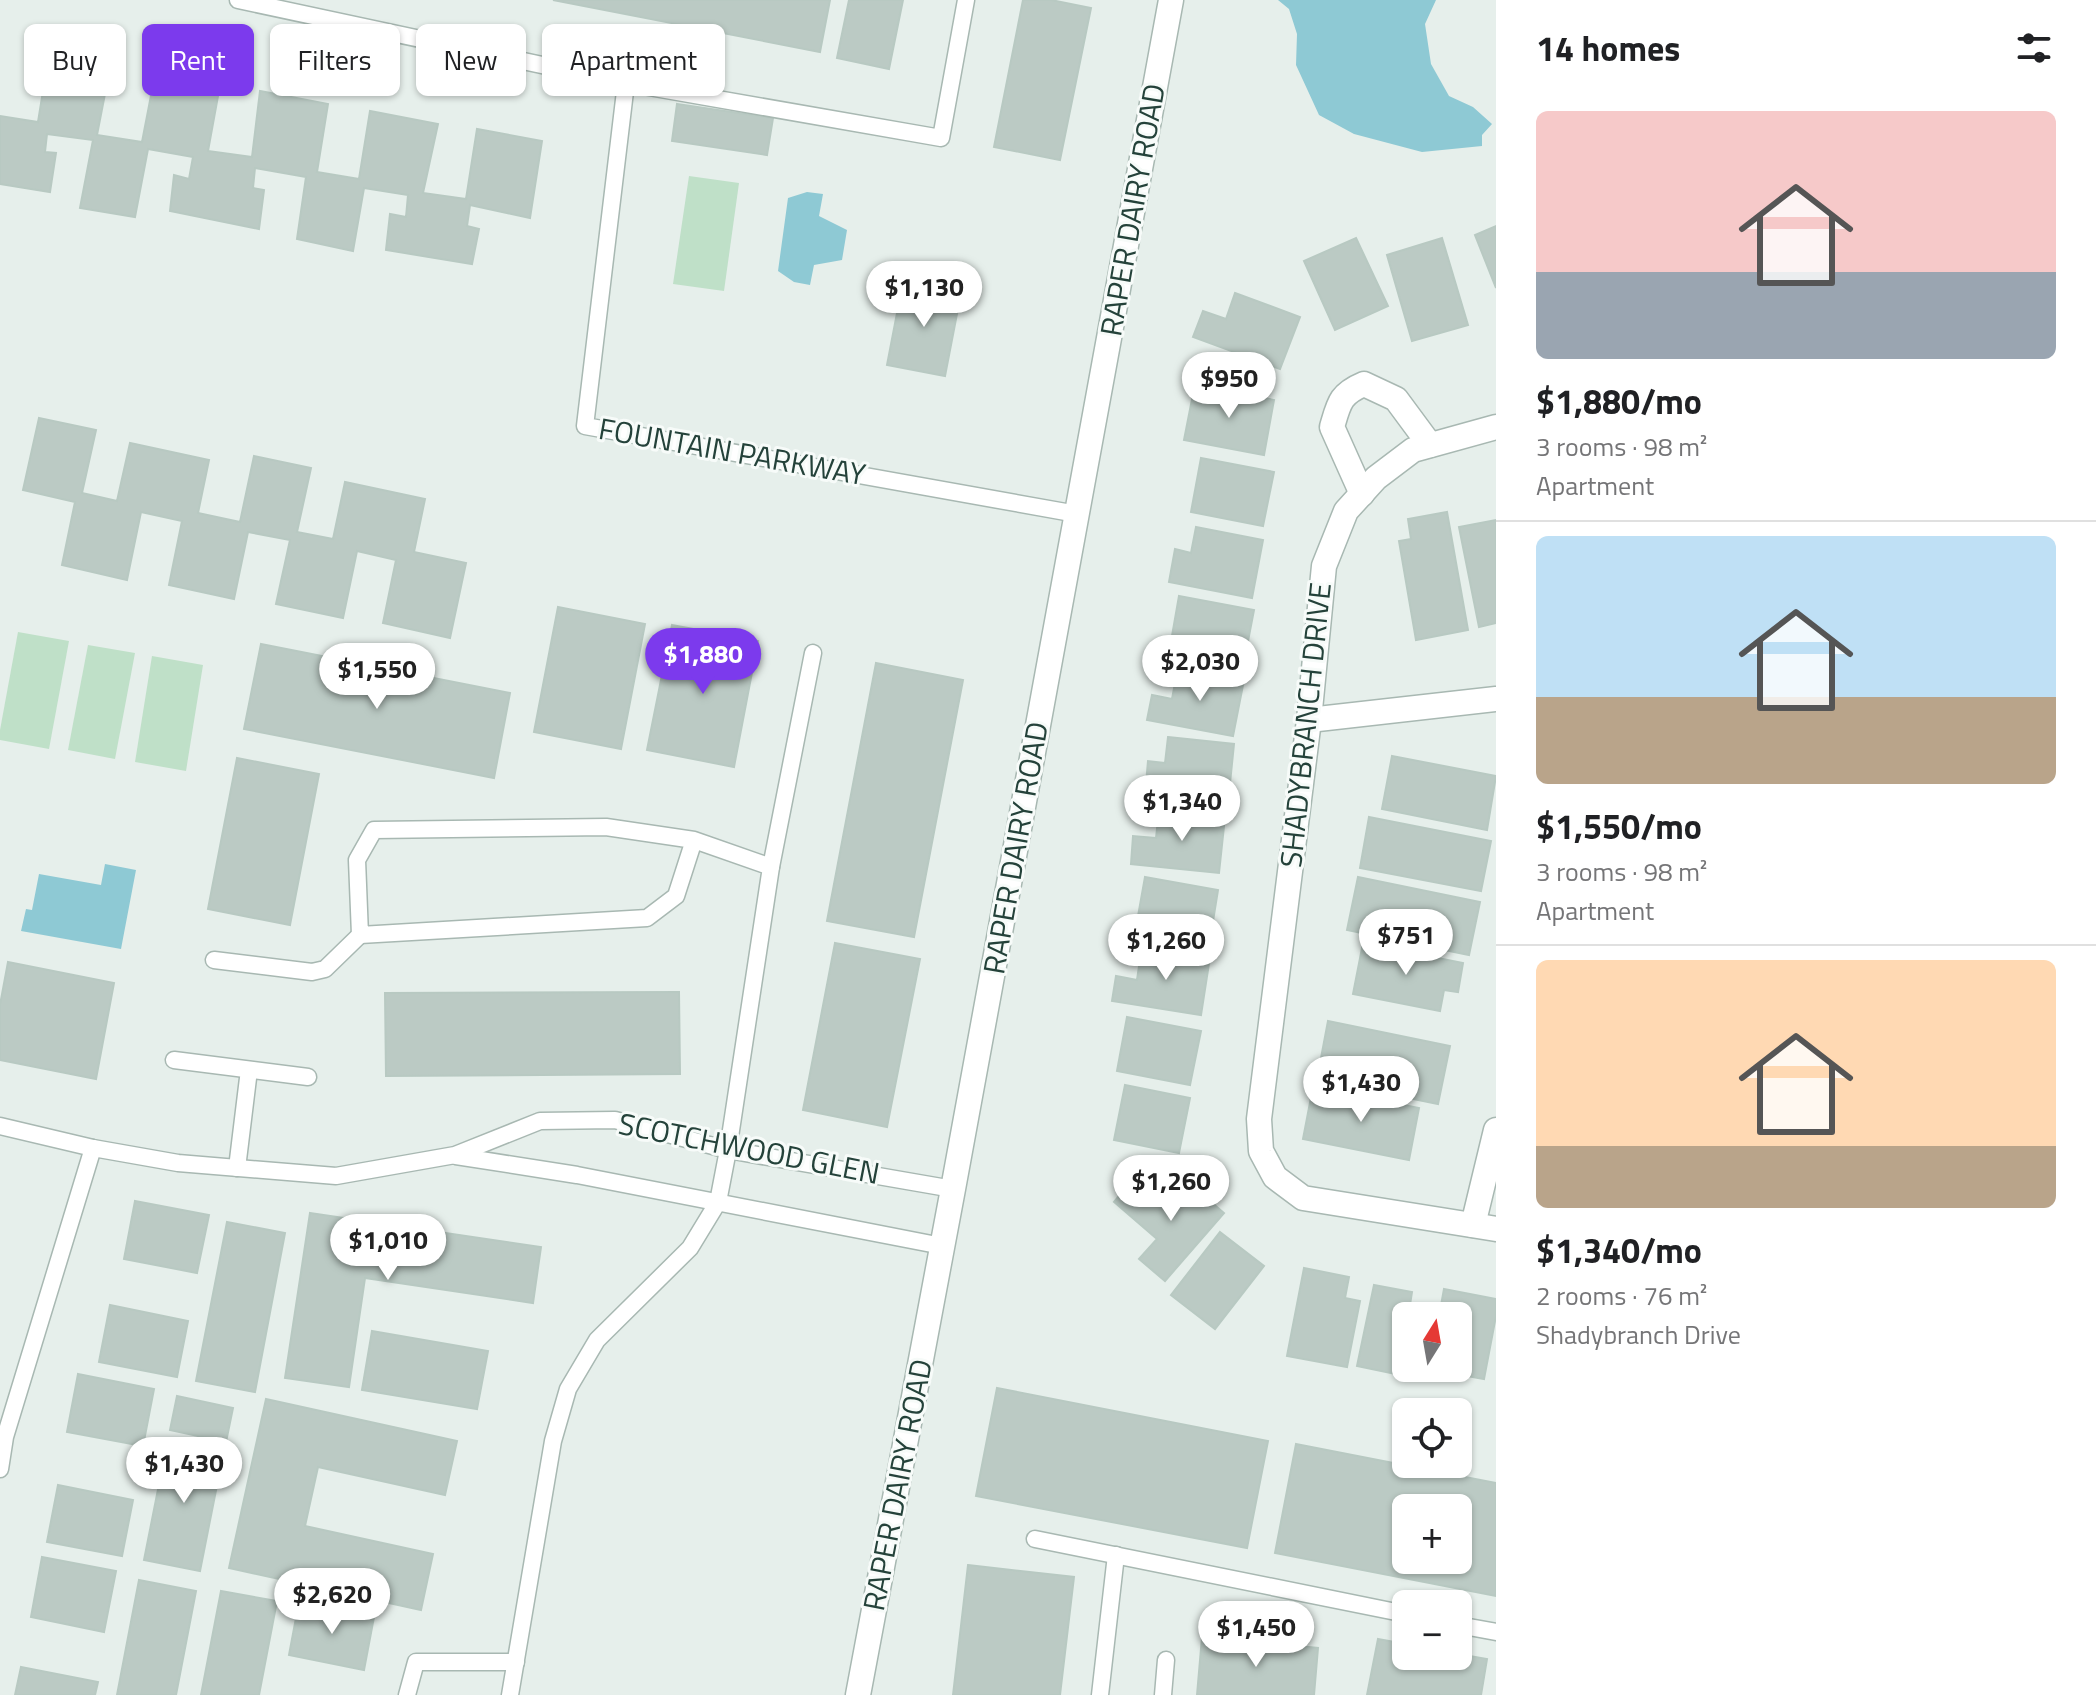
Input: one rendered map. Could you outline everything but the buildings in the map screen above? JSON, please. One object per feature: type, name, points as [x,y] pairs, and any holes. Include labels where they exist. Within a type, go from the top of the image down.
[{"type":"street","name":"RAPER DAIRY ROAD","points":[[858,1695],[1171,0]]},
{"type":"street","points":[[1362,494],[1332,427],[1339,403],[1348,390],[1364,384],[1396,399],[1430,445]]},
{"type":"street","name":"SHADYBRANCH DRIVE","points":[[1485,1227],[1303,1198],[1275,1177],[1261,1151],[1259,1119],[1309,720],[1324,566],[1346,511],[1376,478],[1413,450],[1496,427]]},
{"type":"street","points":[[1309,720],[1496,699]]},
{"type":"street","points":[[1485,1227],[1496,1130]]},
{"type":"lane","points":[[238,0],[542,65]]},
{"type":"lane","points":[[700,96],[941,138],[966,0]]},
{"type":"lane","name":"FOUNTAIN PARKWAY","points":[[624,96],[585,426],[1077,514]]},
{"type":"lane","points":[[510,1695],[553,1441],[568,1389],[597,1340],[690,1248],[718,1202],[771,867],[813,653]]},
{"type":"lane","points":[[360,935],[357,860],[374,830],[606,827],[694,840],[771,867]]},
{"type":"lane","points":[[214,960],[312,972],[325,969],[360,935],[647,918],[676,896],[694,840]]},
{"type":"lane","points":[[174,1060],[308,1077]]},
{"type":"lane","points":[[237,1168],[249,1070]]},
{"type":"lane","name":"SCOTCHWOOD GLEN","points":[[0,1126],[93,1148],[178,1163],[336,1176],[455,1155],[540,1121],[615,1120],[728,1150],[953,1189]]},
{"type":"lane","points":[[0,1469],[5,1437],[93,1148]]},
{"type":"lane","name":"SCOTCHWOOD GLEN","points":[[455,1155],[577,1175],[942,1246]]},
{"type":"lane","points":[[1035,1539],[1392,1611]]},
{"type":"lane","points":[[1100,1695],[1116,1555]]},
{"type":"lane","points":[[1472,1628],[1496,1632]]},
{"type":"lane","points":[[1163,1695],[1166,1660]]},
{"type":"lane","points":[[407,1695],[416,1662],[516,1662]]},
{"type":"green space","points":[[689,176],[739,183],[724,291],[673,284]]},
{"type":"green space","points":[[18,632],[69,641],[49,749],[0,740]]},
{"type":"green space","points":[[88,645],[135,653],[115,759],[68,750]]},
{"type":"green space","points":[[152,656],[203,665],[186,771],[135,762]]},
{"type":"water","points":[[1278,0],[1436,0],[1425,24],[1431,64],[1449,96],[1473,107],[1492,124],[1482,135],[1482,146],[1422,152],[1354,134],[1319,115],[1296,65],[1297,34],[1289,9]]},
{"type":"water","points":[[807,192],[823,194],[819,216],[847,230],[842,260],[814,265],[810,285],[794,282],[778,271],[788,198]]},
{"type":"water","points":[[105,864],[136,870],[121,949],[21,931],[26,909],[32,910],[39,874],[101,885]]}]
